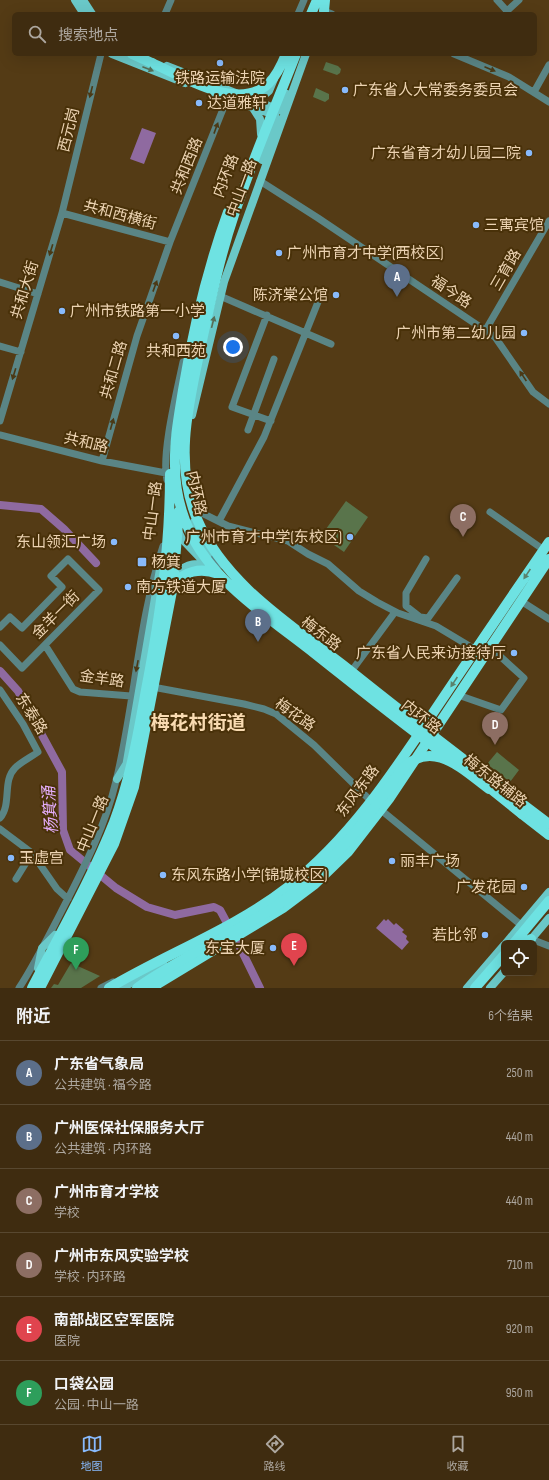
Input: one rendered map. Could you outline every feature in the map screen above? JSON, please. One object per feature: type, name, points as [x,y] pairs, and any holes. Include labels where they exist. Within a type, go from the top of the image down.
[{"type":"highway","points":[[307,12],[312,0]]},
{"type":"highway","points":[[312,12],[317,0]]},
{"type":"highway","points":[[325,0],[326,12]]},
{"type":"highway","points":[[139,56],[149,59],[217,91],[231,95],[244,95],[261,90],[269,83],[289,56]]},
{"type":"highway","name":"内环路","points":[[289,56],[221,233],[198,314],[177,428],[175,472],[178,494],[187,525],[207,560],[244,597],[549,834]]},
{"type":"highway","name":"内环路","points":[[295,56],[239,200],[222,253],[198,360],[183,444],[186,480],[189,495],[196,516],[210,544],[237,579],[280,620],[548,820]]},
{"type":"highway","points":[[30,988],[94,867],[116,815],[134,754],[157,631],[169,536],[172,436],[187,370]]},
{"type":"highway","points":[[40,988],[108,857],[120,830],[134,787],[174,581],[178,540],[180,474],[183,444]]},
{"type":"highway","name":"东风东路","points":[[236,936],[283,908],[315,884],[353,846],[381,810],[424,737],[427,722],[546,546]]},
{"type":"highway","name":"东风东路","points":[[223,929],[273,898],[305,873],[342,838],[458,695],[549,559]]},
{"type":"highway","points":[[157,631],[165,600],[171,588],[182,576],[196,570],[218,574],[280,620]]},
{"type":"highway","points":[[394,706],[450,743],[548,820]]},
{"type":"highway","points":[[137,988],[177,962],[255,919],[301,887],[346,845],[373,811],[401,770],[414,760],[434,756],[449,760],[522,814]]},
{"type":"highway","points":[[517,940],[549,902]]},
{"type":"highway","points":[[527,940],[549,910]]},
{"type":"highway","points":[[109,988],[144,968],[223,929]]},
{"type":"highway","points":[[151,988],[236,936]]},
{"type":"highway","points":[[475,988],[501,958]]},
{"type":"highway","points":[[482,988],[501,966]]},
{"type":"main road","points":[[75,0],[83,12]]},
{"type":"main road","points":[[83,0],[91,12]]},
{"type":"main road","points":[[326,12],[329,0]]},
{"type":"main road","points":[[117,56],[227,99],[255,104]]},
{"type":"main road","points":[[255,104],[269,91],[282,56]]},
{"type":"main road","points":[[271,113],[283,103],[301,67],[289,56]]},
{"type":"main road","name":"中山一路","points":[[30,988],[61,945],[93,869],[117,803],[127,762],[145,660],[163,546],[184,393],[206,293],[226,222],[261,134],[271,113],[289,56]]},
{"type":"main road","name":"中山一路","points":[[178,498],[181,471],[194,405],[224,282],[305,56]]},
{"type":"main road","points":[[149,59],[255,104],[271,113],[275,122],[240,222],[224,282]]},
{"type":"main road","points":[[255,104],[260,119],[261,134]]},
{"type":"main road","points":[[174,458],[176,478],[177,537]]},
{"type":"main road","points":[[181,471],[198,533],[208,554]]},
{"type":"main road","name":"中山一路","points":[[38,971],[55,935],[93,869],[119,819],[135,768],[177,537],[176,512]]},
{"type":"main road","name":"梅东路","points":[[177,537],[209,567],[280,620],[424,737],[549,834]]},
{"type":"main road","points":[[163,546],[170,538],[189,537],[196,540],[208,554]]},
{"type":"main road","name":"梅东路","points":[[208,554],[230,580],[308,639],[409,719],[427,722]]},
{"type":"main road","points":[[168,589],[177,573],[186,566],[198,564],[209,567]]},
{"type":"main road","points":[[147,705],[158,688]]},
{"type":"main road","name":"梅东路","points":[[424,737],[549,829]]},
{"type":"main road","points":[[117,779],[127,762]]},
{"type":"main road","points":[[135,768],[139,782]]},
{"type":"main road","points":[[508,940],[549,892]]},
{"type":"main road","points":[[528,940],[549,918]]},
{"type":"main road","name":"东风东路","points":[[122,988],[223,929]]},
{"type":"main road","points":[[38,971],[42,948],[55,935]]},
{"type":"main road","name":"东风东路","points":[[133,988],[190,957],[236,936]]},
{"type":"main road","points":[[467,988],[501,949]]},
{"type":"main road","points":[[490,988],[501,975]]},
{"type":"street","points":[[166,12],[171,0]]},
{"type":"street","points":[[299,12],[304,0]]},
{"type":"street","points":[[497,0],[507,11],[519,0]]},
{"type":"street","name":"西元岗","points":[[62,212],[101,56]]},
{"type":"street","points":[[459,56],[509,77],[549,102]]},
{"type":"street","points":[[534,92],[549,65]]},
{"type":"street","name":"共和西路","points":[[170,242],[227,99]]},
{"type":"street","name":"福今路","points":[[260,181],[318,218],[495,337],[533,392],[549,404]]},
{"type":"street","name":"共和西横街","points":[[62,212],[170,242]]},
{"type":"street","name":"共和大街","points":[[0,421],[1,410],[38,294],[62,212]]},
{"type":"street","name":"三育路","points":[[485,331],[549,221]]},
{"type":"street","name":"共和二路","points":[[102,461],[137,336],[170,242]]},
{"type":"street","points":[[0,282],[38,294]]},
{"type":"street","points":[[219,521],[244,478],[271,421],[322,292]]},
{"type":"street","points":[[170,488],[166,473],[173,412],[193,315],[206,293]]},
{"type":"street","points":[[220,296],[267,315],[331,344]]},
{"type":"street","points":[[267,315],[232,407],[271,421]]},
{"type":"street","points":[[0,346],[20,352]]},
{"type":"street","points":[[248,430],[274,359]]},
{"type":"street","points":[[173,412],[184,393]]},
{"type":"street","name":"共和路","points":[[0,436],[102,461],[166,473]]},
{"type":"street","points":[[190,507],[219,521],[252,533],[288,541],[308,554],[328,564],[359,591],[395,612],[426,620]]},
{"type":"street","points":[[490,512],[546,546]]},
{"type":"street","points":[[93,869],[117,779],[151,589],[163,546]]},
{"type":"street","name":"金羊一街","points":[[0,627],[10,617],[22,628],[62,587],[51,576],[68,559],[99,590],[22,668],[0,645]]},
{"type":"street","points":[[426,560],[406,593],[406,606],[420,617],[476,650]]},
{"type":"street","points":[[18,988],[42,948],[68,899],[122,834],[139,782],[158,688],[177,580],[186,566]]},
{"type":"street","points":[[426,620],[457,578]]},
{"type":"street","points":[[521,601],[549,619]]},
{"type":"street","points":[[353,669],[395,612]]},
{"type":"street","points":[[308,639],[353,669],[408,712],[427,722]]},
{"type":"street","name":"金羊路","points":[[45,645],[72,690],[131,696]]},
{"type":"street","points":[[458,695],[501,710],[524,678],[490,647]]},
{"type":"street","points":[[145,660],[151,680],[158,688]]},
{"type":"street","points":[[136,708],[158,688]]},
{"type":"street","name":"梅花路","points":[[158,688],[258,707],[276,714],[314,745],[371,801]]},
{"type":"street","name":"东泰路","points":[[0,690],[23,724],[38,752],[14,768],[9,778],[7,801],[3,814],[0,818]]},
{"type":"street","name":"梅东路辅路","points":[[424,737],[549,840]]},
{"type":"street","points":[[381,810],[521,925]]},
{"type":"street","points":[[0,829],[32,853],[57,889],[68,899]]},
{"type":"street","points":[[16,879],[32,853]]},
{"type":"street","points":[[537,944],[549,946]]},
{"type":"street","points":[[43,988],[61,945]]},
{"type":"street","points":[[101,988],[144,968]]},
{"type":"green space","points":[[326,62],[338,66],[341,69],[340,73],[337,75],[323,70]]},
{"type":"green space","points":[[316,88],[329,94],[329,99],[325,102],[313,97]]},
{"type":"green space","points":[[346,501],[368,517],[344,552],[321,536]]},
{"type":"green space","points":[[497,752],[519,770],[510,782],[487,764]]},
{"type":"green space","points":[[71,963],[100,976],[81,988],[51,988],[54,984],[58,985]]},
{"type":"shaded area","points":[[142,128],[156,133],[144,164],[130,159]]},
{"type":"shaded area","points":[[384,919],[386,921],[388,919],[394,925],[396,923],[404,930],[402,932],[407,936],[406,939],[409,942],[402,950],[376,928]]},
{"type":"waterway","points":[[0,505],[41,509],[64,529],[96,563]]},
{"type":"waterway","name":"杨箕涌","points":[[0,671],[18,691],[62,772],[63,830],[70,850],[116,888],[147,907],[175,915],[214,907],[220,910],[227,923]]},
{"type":"waterway","name":"杨箕涌","points":[[233,933],[260,988]]},
{"type":"place","name":"铁路运输法院","points":[[220,63]]},
{"type":"place","name":"广东省人大常委务委员会","points":[[345,90]]},
{"type":"place","name":"达道雅轩","points":[[199,103]]},
{"type":"place","name":"广东省育才幼儿园二院","points":[[529,153]]},
{"type":"place","name":"三寓宾馆","points":[[476,225]]},
{"type":"place","name":"广州市育才中学(西校区)","points":[[279,253]]},
{"type":"place","name":"陈济棠公馆","points":[[336,295]]},
{"type":"place","name":"广东省气象局","points":[[397,297]]},
{"type":"place","name":"广州市铁路第一小学","points":[[62,311]]},
{"type":"place","name":"广州市第二幼儿园","points":[[524,333]]},
{"type":"place","name":"共和西苑","points":[[176,336]]},
{"type":"place","name":"广州市育才中学(东校区)","points":[[350,537]]},
{"type":"place","name":"广州市育才学校","points":[[463,537]]},
{"type":"place","name":"东山领汇广场","points":[[114,542]]},
{"type":"place","name":"杨箕","points":[[142,562]]},
{"type":"place","name":"南方铁道大厦","points":[[128,587]]},
{"type":"place","name":"广州医保社保服务大厅","points":[[258,642]]},
{"type":"place","name":"广东省人民来访接待厅","points":[[514,653]]},
{"type":"place","name":"广州市东风实验学校","points":[[495,745]]},
{"type":"place","name":"玉虛宫","points":[[11,858]]},
{"type":"place","name":"丽丰广场","points":[[392,861]]},
{"type":"place","name":"东风东路小学(锦城校区)","points":[[163,875]]},
{"type":"place","name":"广发花园","points":[[524,887]]},
{"type":"place","name":"若比邻","points":[[485,935]]},
{"type":"place","name":"东宝大厦","points":[[273,948]]},
{"type":"place","name":"南部战区空军医院","points":[[294,966]]},
{"type":"place","name":"口袋公园","points":[[76,970]]},
{"type":"district","name":"梅花村街道","points":[[198,723]]}]
